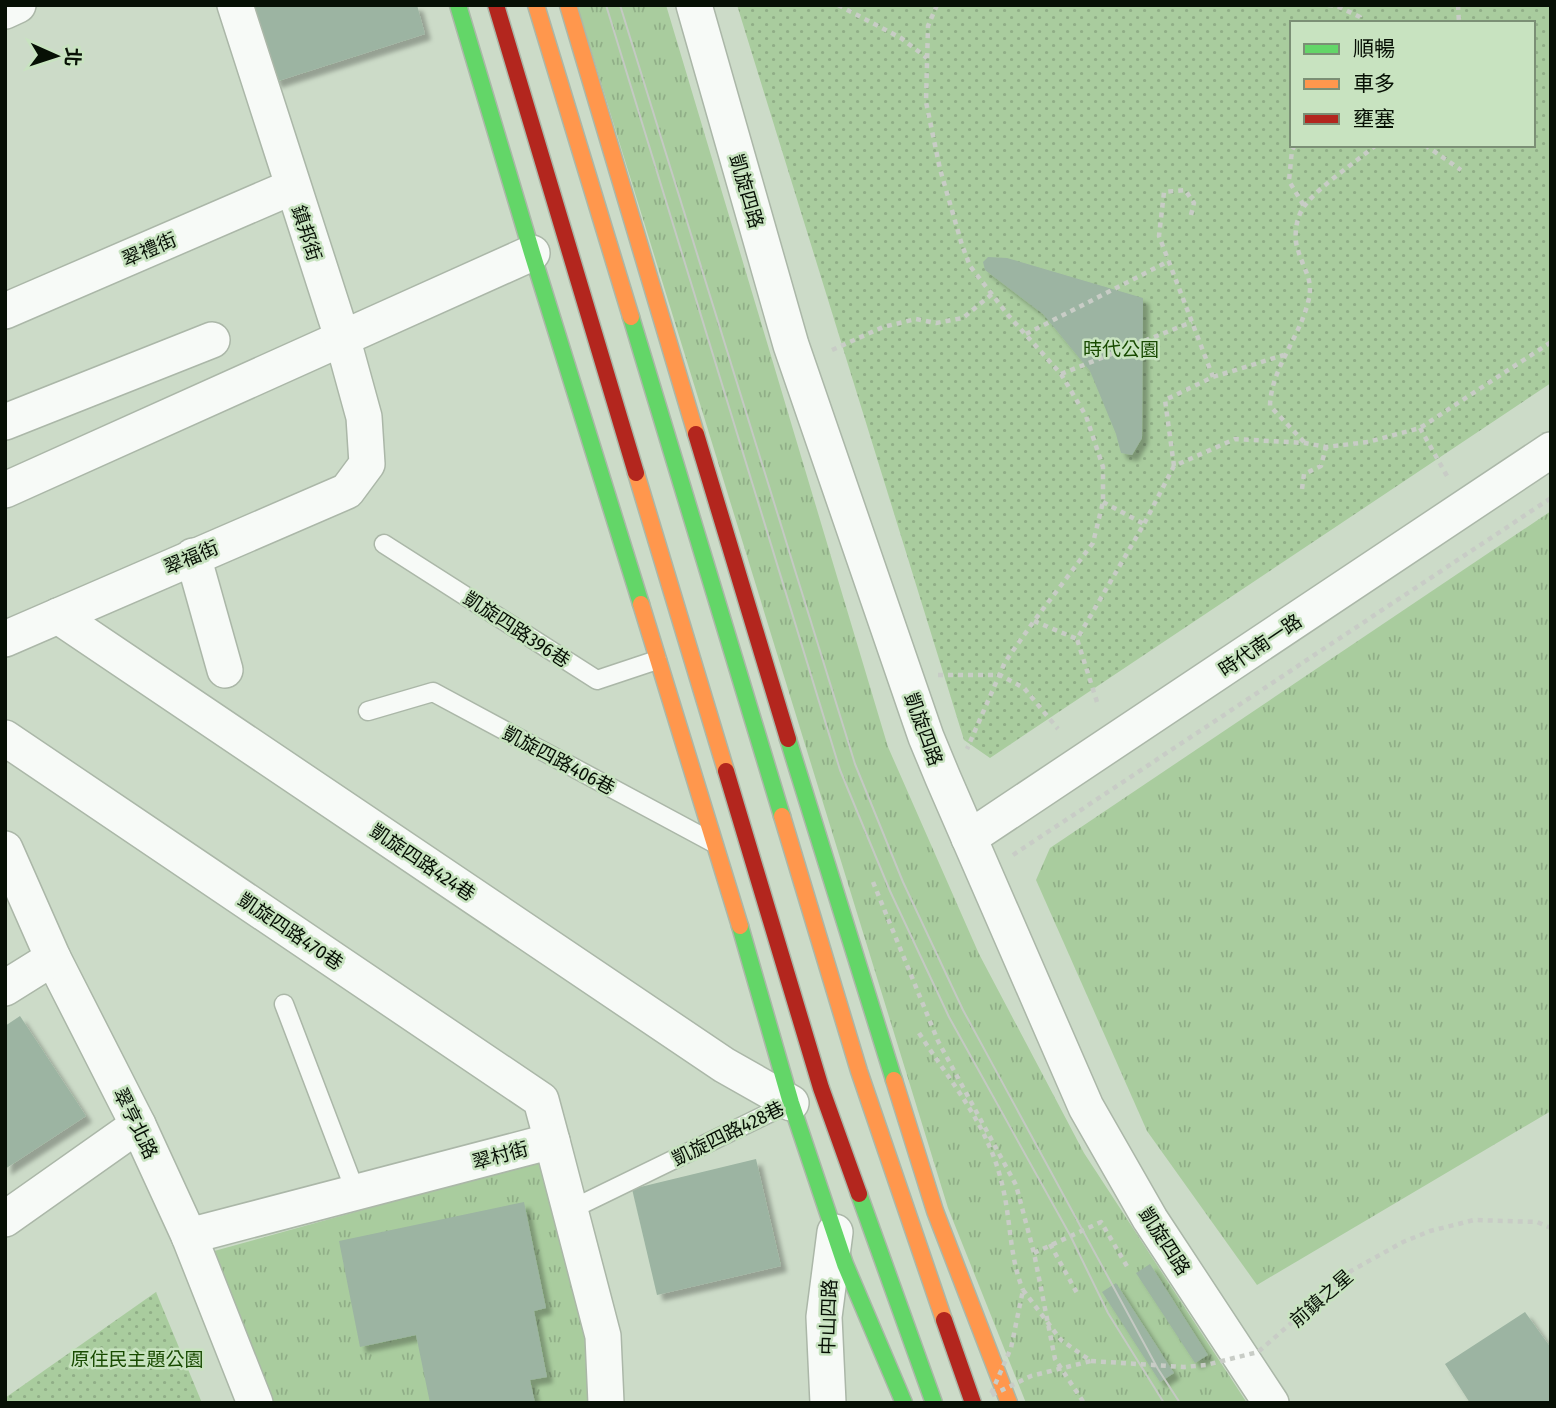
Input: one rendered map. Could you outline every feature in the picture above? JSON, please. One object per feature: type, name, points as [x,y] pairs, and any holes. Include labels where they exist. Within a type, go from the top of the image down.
[{"type":"street","points":[[5,11],[18,5]]},
{"type":"street","name":"鎮邦街","points":[[235,5],[342,337],[364,417],[367,464]]},
{"type":"street","points":[[457,5],[657,660],[716,844],[830,1084],[972,1403]]},
{"type":"street","points":[[496,5],[749,853],[830,1084],[933,1403]]},
{"type":"street","points":[[536,5],[830,1084],[835,1233],[845,1264],[904,1403]]},
{"type":"street","points":[[568,5],[754,629],[935,1211],[1009,1403]]},
{"type":"street","name":"凱旋四路","points":[[694,5],[791,345],[926,737],[1086,1107],[1150,1219],[1271,1403]]},
{"type":"street","name":"翠禮街","points":[[5,311],[292,187]]},
{"type":"street","points":[[5,490],[532,253]]},
{"type":"street","points":[[5,422],[212,340]]},
{"type":"street","name":"時代南一路","points":[[969,838],[1551,450]]},
{"type":"street","name":"翠福街","points":[[5,639],[347,491],[367,464]]},
{"type":"street","points":[[193,556],[225,670]]},
{"type":"street","name":"凱旋四路424巷","points":[[58,616],[724,1065],[830,1084]]},
{"type":"street","name":"凱旋四路470巷","points":[[5,738],[541,1100],[552,1141]]},
{"type":"street","name":"翠亨北路","points":[[5,849],[53,958],[138,1125],[189,1236],[255,1403]]},
{"type":"street","points":[[5,988],[53,958]]},
{"type":"street","points":[[5,1219],[138,1125]]},
{"type":"street","name":"翠村街","points":[[189,1236],[552,1141],[603,1336],[606,1403]]},
{"type":"street","name":"中山四路","points":[[828,1403],[824,1317],[835,1233]]},
{"type":"lane","name":"凱旋四路396巷","points":[[384,544],[597,680],[657,660]]},
{"type":"lane","name":"凱旋四路406巷","points":[[368,711],[433,692],[716,844],[749,853]]},
{"type":"lane","points":[[284,1004],[356,1193]]},
{"type":"lane","name":"凱旋四路428巷","points":[[570,1210],[830,1084],[888,1061]]},
{"type":"path","points":[[838,5],[901,38],[927,59]]},
{"type":"path","points":[[937,5],[928,26],[926,102],[940,169],[970,266],[1061,374],[1086,416],[1103,467],[1103,502],[1093,543],[1005,662],[965,754]]},
{"type":"path","points":[[1328,5],[1338,6],[1360,17],[1361,21]]},
{"type":"path","points":[[1294,147],[1289,181],[1304,205]]},
{"type":"path","points":[[1305,443],[1270,406],[1270,391],[1285,354],[1303,322],[1311,292],[1309,273],[1297,248],[1296,229],[1304,205],[1374,147]]},
{"type":"path","points":[[1428,147],[1461,170]]},
{"type":"path","points":[[1191,215],[1195,203],[1185,190],[1164,192],[1159,236],[1213,377]]},
{"type":"path","points":[[1026,334],[1169,261]]},
{"type":"path","points":[[832,350],[883,327],[916,319],[936,323],[963,318],[992,294]]},
{"type":"path","points":[[1061,374],[1192,322]]},
{"type":"path","points":[[1174,466],[1235,439],[1305,443],[1326,447],[1368,442],[1420,428],[1551,342]]},
{"type":"path","points":[[1097,702],[1077,639],[1144,524],[1174,466],[1164,400],[1213,377],[1285,354]]},
{"type":"path","points":[[1420,428],[1447,476]]},
{"type":"path","points":[[1301,489],[1304,474],[1321,466],[1326,447]]},
{"type":"path","points":[[1006,860],[1551,498]]},
{"type":"path","points":[[1103,502],[1144,524]]},
{"type":"path","points":[[1034,621],[1077,639]]},
{"type":"path","points":[[933,675],[1000,675],[1024,688],[1058,729]]},
{"type":"path","points":[[872,881],[938,1041],[1016,1185],[1034,1253],[1055,1359],[1084,1403]]},
{"type":"path","name":"前鎮之星","points":[[914,1025],[967,1101],[988,1140],[1002,1184],[1016,1274],[1023,1290],[1060,1340],[1091,1361]]},
{"type":"path","name":"前鎮之星","points":[[1023,1290],[1011,1348],[990,1396],[1031,1376],[1091,1361],[1184,1367],[1206,1365],[1258,1352],[1351,1271],[1403,1242],[1430,1231],[1474,1220],[1537,1222],[1551,1228]]},
{"type":"path","points":[[1034,1253],[1101,1222],[1128,1268]]},
{"type":"path","points":[[1050,1244],[1077,1293]]},
{"type":"green space","points":[[577,5],[666,5],[888,747],[979,954],[1084,1153],[1247,1403],[1026,1403],[948,1208]]},
{"type":"green space","name":"時代公園","points":[[737,5],[1551,5],[1551,383],[990,758],[964,740]]},
{"type":"green space","points":[[1551,511],[1551,1111],[1257,1285],[1147,1131],[1036,880],[1050,848]]},
{"type":"green space","points":[[539,1161],[594,1338],[598,1403],[264,1403],[207,1253]]},
{"type":"green space","name":"原住民主題公園","points":[[156,1292],[202,1403],[5,1403],[5,1398]]},
{"type":"building","points":[[252,5],[417,5],[425,34],[275,82]]},
{"type":"building","points":[[988,257],[1007,258],[1143,298],[1142,438],[1132,455],[1121,453],[1090,371],[1043,314],[985,270],[983,262]]},
{"type":"building","points":[[20,1016],[86,1116],[5,1169],[5,1026]]},
{"type":"building","points":[[756,1159],[781,1266],[657,1295],[632,1189]]},
{"type":"building","points":[[524,1202],[546,1308],[534,1311],[547,1377],[530,1380],[535,1403],[430,1403],[416,1335],[360,1347],[339,1241]]},
{"type":"building","points":[[1150,1264],[1208,1355],[1195,1363],[1136,1273]]},
{"type":"building","points":[[1116,1283],[1174,1373],[1160,1382],[1102,1292]]},
{"type":"building","points":[[1525,1312],[1551,1348],[1551,1403],[1470,1403],[1445,1364]]},
{"type":"tram line","points":[[606,5],[840,770],[890,891],[949,1017],[1070,1235],[1108,1313],[1164,1403]]},
{"type":"tram line","points":[[620,5],[855,764],[903,882],[963,1010],[1158,1369],[1180,1403]]},
{"type":"traffic: fast","points":[[458,5],[641,604]]},
{"type":"traffic: fast","points":[[631,317],[782,816]]},
{"type":"traffic: fast","points":[[788,739],[894,1080]]},
{"type":"traffic: fast","points":[[740,926],[791,1103],[845,1264],[904,1403]]},
{"type":"traffic: fast","points":[[859,1194],[934,1403]]},
{"type":"traffic: slow","points":[[536,5],[631,317]]},
{"type":"traffic: slow","points":[[568,5],[696,434]]},
{"type":"traffic: slow","points":[[636,473],[726,771]]},
{"type":"traffic: slow","points":[[641,604],[740,926]]},
{"type":"traffic: slow","points":[[782,816],[859,1071],[944,1320]]},
{"type":"traffic: slow","points":[[894,1080],[935,1211],[1009,1403]]},
{"type":"traffic: jam","points":[[496,5],[636,473]]},
{"type":"traffic: jam","points":[[696,434],[788,739]]},
{"type":"traffic: jam","points":[[726,771],[821,1088],[859,1194]]},
{"type":"traffic: jam","points":[[944,1320],[973,1403]]}]
